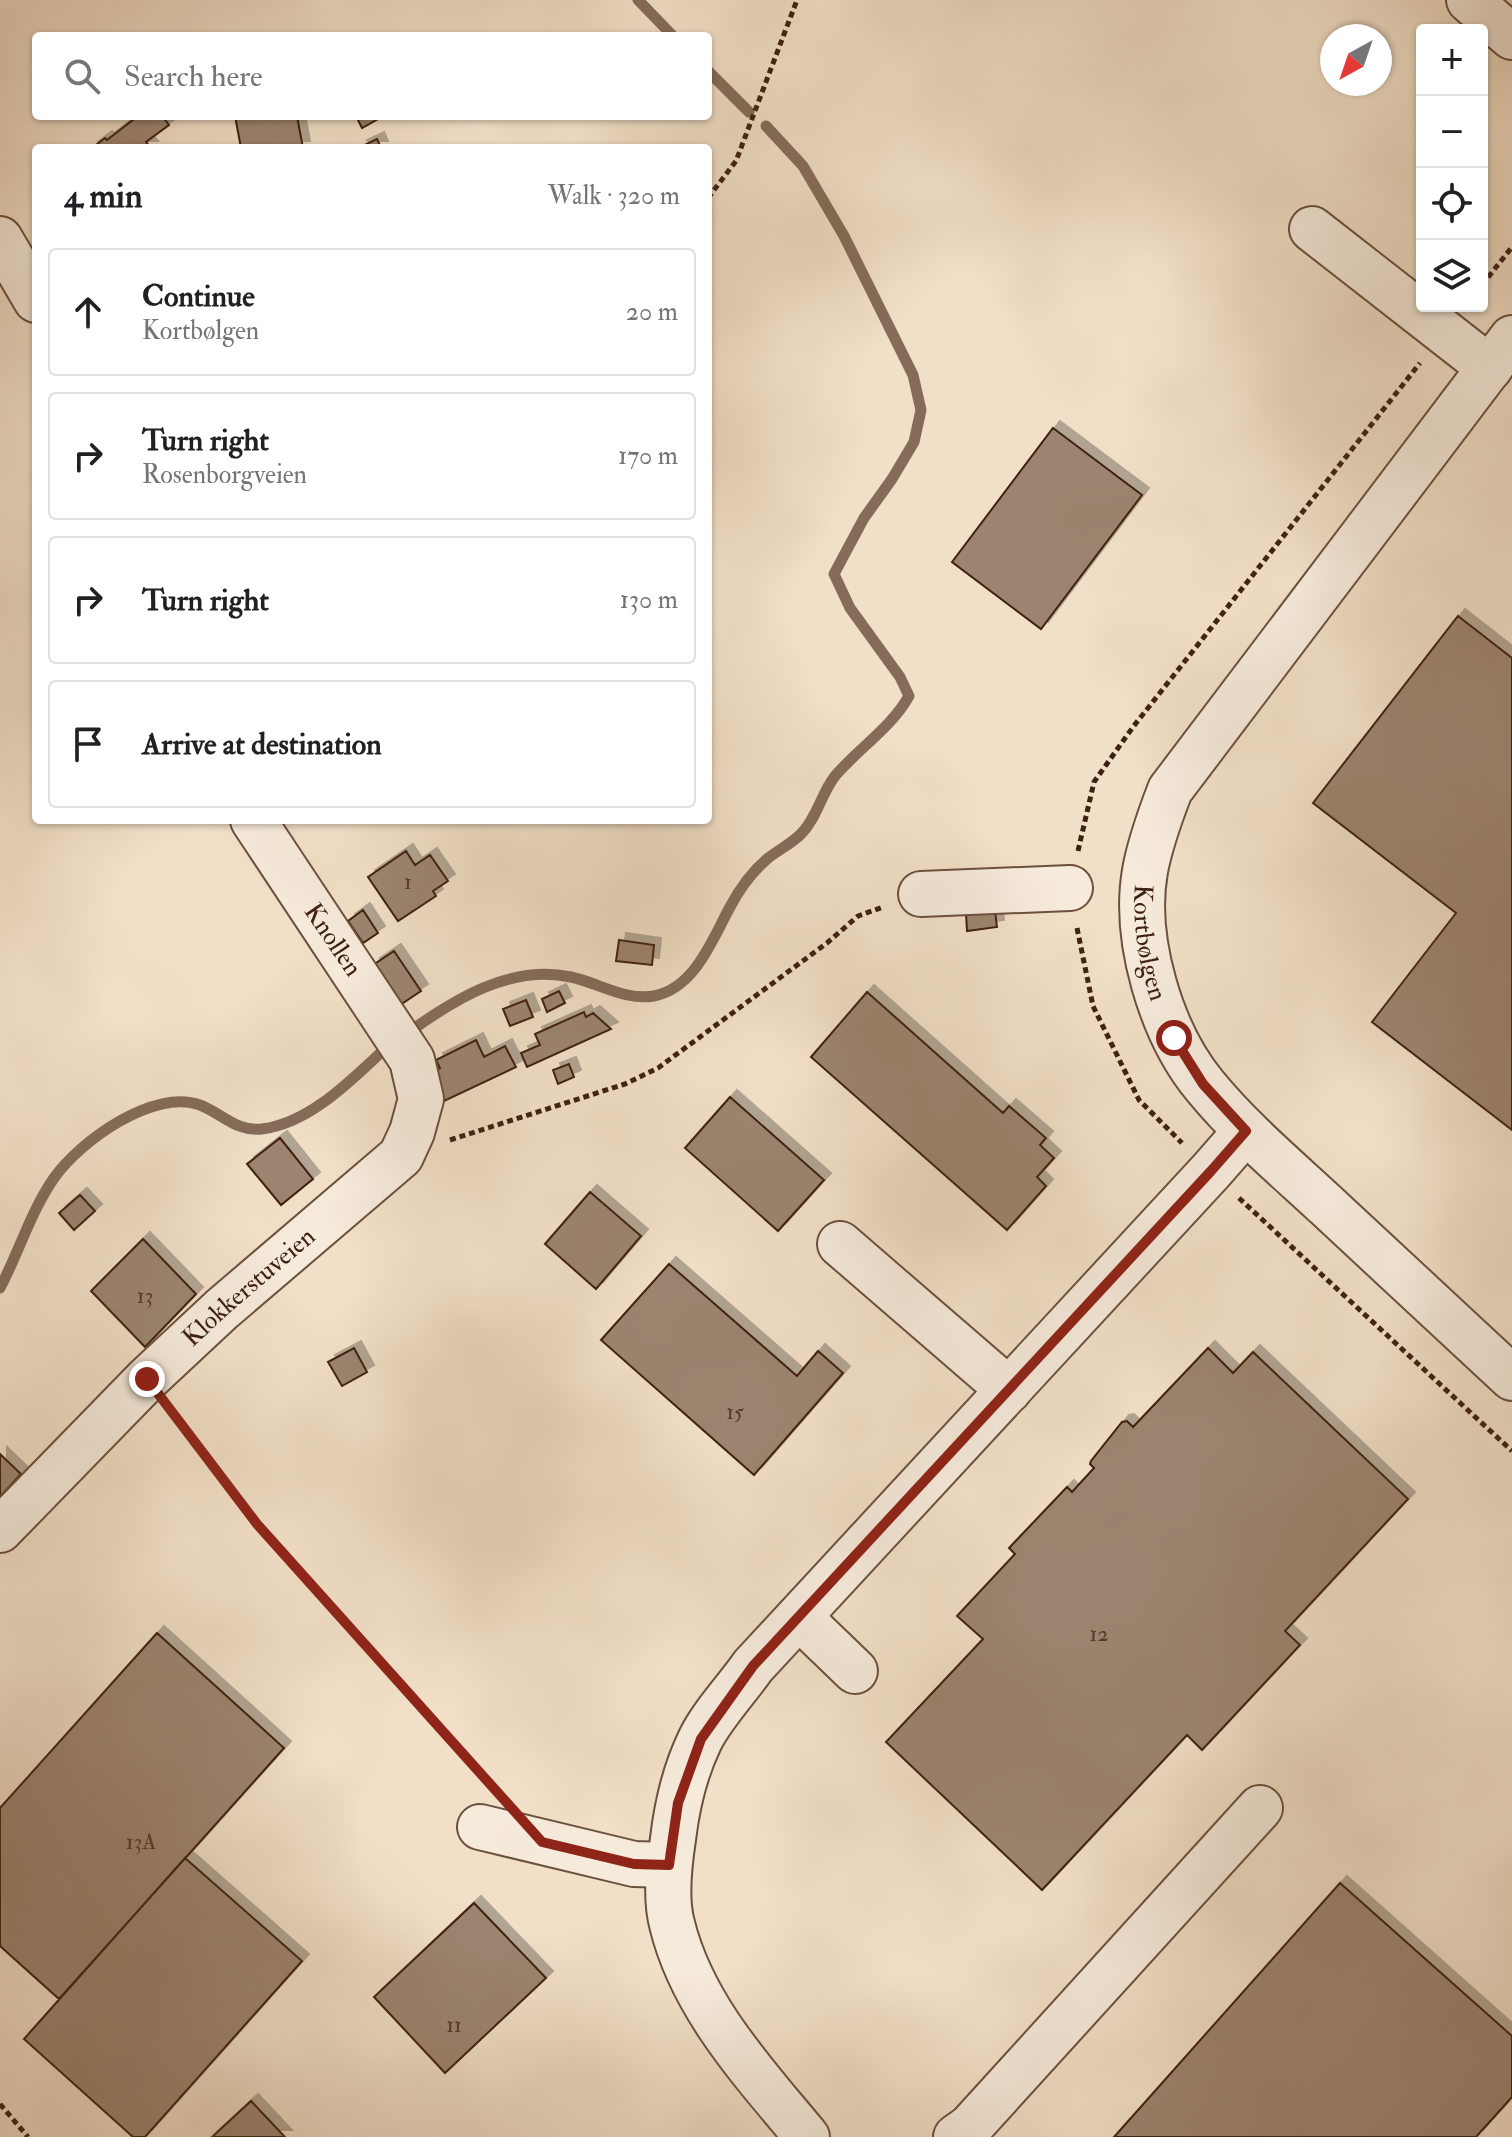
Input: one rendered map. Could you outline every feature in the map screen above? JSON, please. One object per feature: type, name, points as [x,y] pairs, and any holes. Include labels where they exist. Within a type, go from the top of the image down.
[{"type":"street","points":[[1469,0],[1512,37]]},
{"type":"street","points":[[1312,229],[1501,353]]},
{"type":"street","points":[[0,239],[32,293]]},
{"type":"street","name":"Kortbølgen","points":[[1501,353],[1170,790],[1156,825],[1145,872],[1142,915],[1151,976],[1174,1038],[1203,1084],[1246,1131],[1512,1378]]},
{"type":"street","name":"Knollen","points":[[256,824],[402,1044]]},
{"type":"street","points":[[921,894],[1070,888]]},
{"type":"street","name":"Klokkerstuveien","points":[[0,1530],[147,1379],[222,1309],[401,1156],[412,1132],[421,1099],[402,1044]]},
{"type":"street","points":[[807,2137],[714,2019],[690,1975],[671,1921],[669,1865],[678,1803],[701,1739],[753,1666],[1246,1131]]},
{"type":"street","points":[[840,1244],[1009,1390]]},
{"type":"street","points":[[799,1617],[855,1671]]},
{"type":"street","points":[[956,2137],[970,2127],[1260,1808]]},
{"type":"street","points":[[490,1811],[634,1864],[669,1865]]},
{"type":"path","points":[[712,193],[736,161],[797,0]]},
{"type":"path","points":[[1488,277],[1512,247]]},
{"type":"path","points":[[401,1156],[625,1084],[658,1068],[827,943],[858,916],[921,894]]},
{"type":"path","points":[[1236,1194],[1512,1451]]},
{"type":"path","points":[[147,1379],[257,1524],[490,1811]]},
{"type":"path","points":[[0,2104],[28,2137]]},
{"type":"building","points":[[133,120],[165,120],[169,125],[146,142],[148,144],[97,144],[105,138],[107,140]]},
{"type":"building","points":[[236,120],[298,120],[302,144],[240,144]]},
{"type":"building","points":[[358,120],[376,120],[362,128]]},
{"type":"building","points":[[1053,428],[1142,495],[1041,629],[952,562]]},
{"type":"building","points":[[1458,616],[1512,658],[1512,1130],[1372,1022],[1456,913],[1313,803]]},
{"type":"building","points":[[406,851],[415,865],[430,855],[448,881],[433,891],[436,896],[398,921],[368,877]]},
{"type":"building","points":[[363,910],[378,933],[363,943],[348,921]]},
{"type":"building","points":[[995,911],[997,927],[967,931],[966,914]]},
{"type":"building","points":[[619,940],[654,945],[652,965],[616,961]]},
{"type":"building","points":[[394,951],[421,991],[400,1005],[373,965]]},
{"type":"building","points":[[559,991],[565,1003],[547,1012],[542,999]]},
{"type":"building","points":[[867,992],[1003,1113],[1009,1106],[1046,1138],[1040,1145],[1054,1158],[1037,1177],[1046,1186],[1007,1230],[811,1057]]},
{"type":"building","points":[[526,1000],[533,1017],[510,1026],[503,1009]]},
{"type":"building","points":[[584,1012],[586,1017],[593,1013],[611,1029],[527,1067],[521,1053],[540,1045],[535,1034]]},
{"type":"building","points":[[476,1040],[484,1057],[505,1046],[516,1067],[442,1102],[428,1074],[440,1068],[436,1060]]},
{"type":"building","points":[[569,1064],[574,1077],[558,1084],[553,1070]]},
{"type":"building","points":[[730,1097],[824,1180],[778,1231],[685,1148]]},
{"type":"building","points":[[280,1138],[313,1179],[281,1205],[247,1164]]},
{"type":"building","points":[[590,1192],[641,1236],[596,1289],[545,1244]]},
{"type":"building","points":[[80,1195],[95,1211],[74,1230],[59,1213]]},
{"type":"building","points":[[143,1239],[196,1294],[145,1347],[91,1291]]},
{"type":"building","points":[[669,1264],[797,1376],[818,1351],[843,1373],[754,1475],[601,1340]]},
{"type":"building","points":[[354,1348],[367,1372],[342,1386],[328,1362]]},
{"type":"building","points":[[1208,1348],[1233,1373],[1253,1352],[1408,1499],[1285,1631],[1300,1645],[1202,1750],[1187,1735],[1042,1890],[886,1742],[983,1639],[957,1616],[1015,1554],[1009,1548],[1067,1487],[1072,1492],[1094,1468],[1091,1461],[1122,1422],[1127,1421],[1133,1427]]},
{"type":"building","points":[[0,1454],[21,1474],[0,1497]]},
{"type":"building","points":[[157,1633],[284,1748],[59,1999],[0,1946],[0,1808]]},
{"type":"building","points":[[185,1858],[302,1961],[145,2137],[133,2137],[24,2039]]},
{"type":"building","points":[[1340,1883],[1512,2036],[1512,2097],[1476,2137],[1114,2137]]},
{"type":"building","points":[[474,1903],[546,1978],[445,2073],[374,1997]]},
{"type":"building","points":[[251,2101],[285,2137],[212,2137]]},
{"type":"waterway","points":[[638,0],[669,32]]},
{"type":"waterway","points":[[712,75],[749,112]]},
{"type":"waterway","points":[[409,1032],[485,987],[527,975],[571,977],[622,994],[643,997],[668,991],[681,983],[701,961],[751,875],[801,834],[835,776],[884,728],[909,696],[900,677],[850,608],[834,574],[864,518],[914,442],[921,410],[913,375],[844,236],[803,166],[766,126]]},
{"type":"waterway","points":[[0,1288],[54,1178],[99,1134],[140,1111],[161,1104],[182,1102],[200,1105],[245,1128],[262,1129],[280,1125],[314,1109],[346,1085],[388,1046]]},
{"type":"route","points":[[147,1379],[257,1524],[542,1842],[634,1864],[669,1865],[678,1803],[701,1739],[753,1666],[1246,1131],[1203,1084],[1174,1038]]}]
